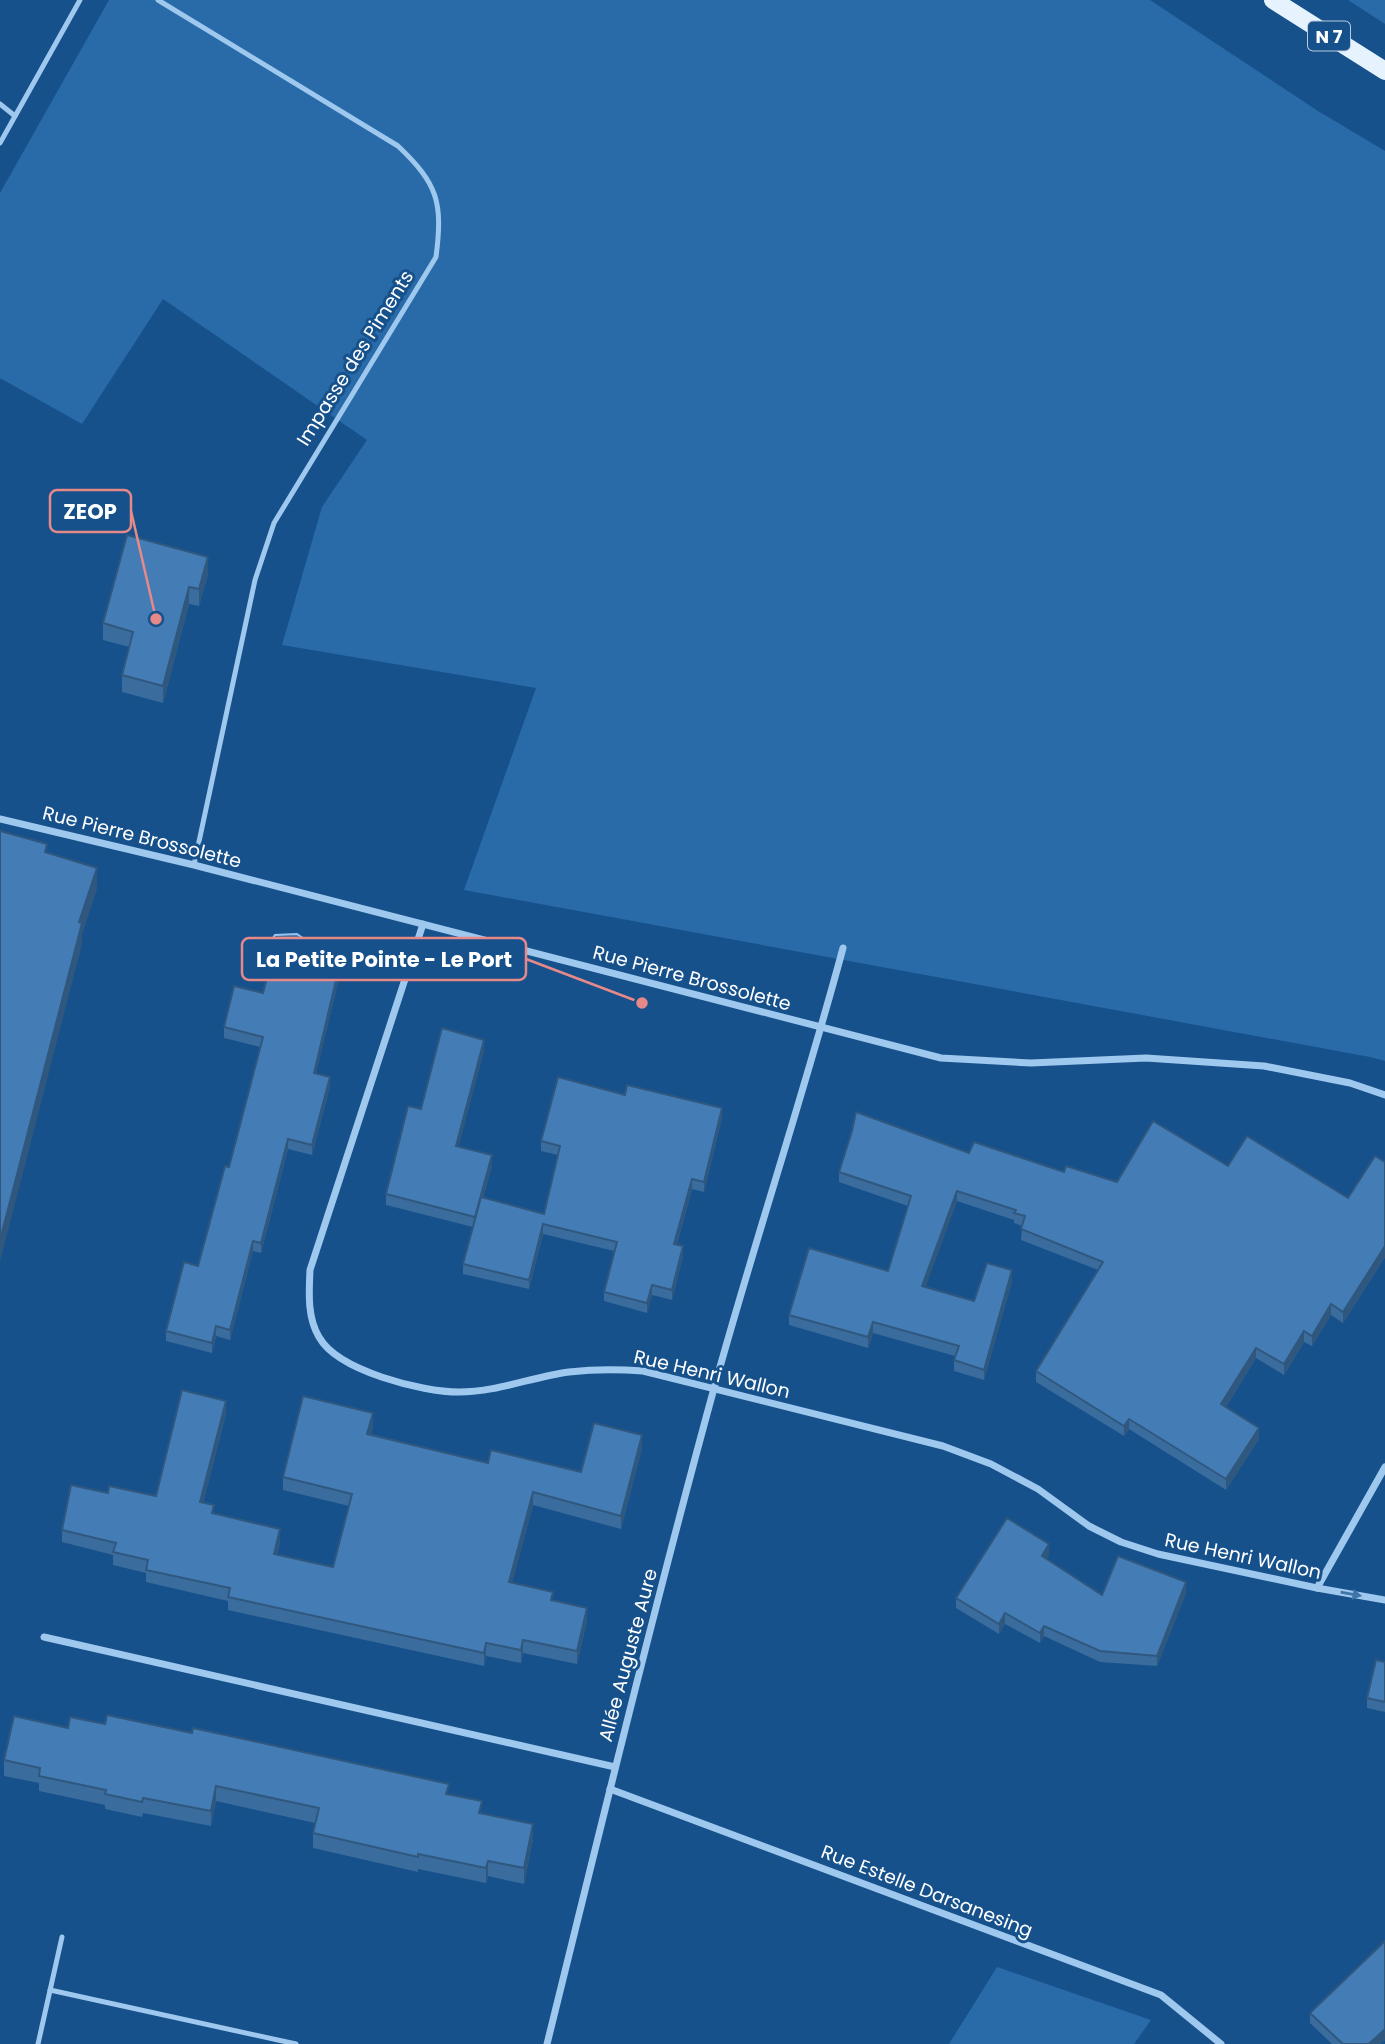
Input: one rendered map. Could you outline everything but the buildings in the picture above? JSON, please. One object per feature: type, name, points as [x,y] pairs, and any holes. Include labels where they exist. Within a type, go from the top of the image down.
[{"type":"main road","name":"N 7","points":[[1273,0],[1385,72]]},
{"type":"street","name":"Rue Pierre Brossolette","points":[[0,819],[194,865],[941,1058],[1031,1063],[1146,1058],[1264,1066],[1350,1083],[1385,1095]]},
{"type":"street","name":"Rue Henri Wallon","points":[[423,924],[310,1270],[308,1304],[319,1337],[336,1355],[361,1368],[405,1384],[458,1392],[517,1385],[566,1373],[610,1368],[643,1371],[943,1446],[991,1464],[1038,1489],[1090,1526],[1121,1542],[1158,1553],[1317,1588],[1385,1600]]},
{"type":"street","name":"Allée Auguste Aure","points":[[44,1637],[615,1767],[714,1390],[843,948]]},
{"type":"street","points":[[1317,1588],[1385,1468]]},
{"type":"street","points":[[547,2044],[615,1767]]},
{"type":"street","name":"Rue Estelle Darsanesing","points":[[610,1789],[1161,1996],[1221,2044]]},
{"type":"lane","points":[[0,143],[80,0]]},
{"type":"lane","name":"Impasse des Piments","points":[[158,0],[398,146],[421,168],[436,194],[440,225],[436,257],[274,523],[255,580],[194,865]]},
{"type":"lane","points":[[0,104],[15,116]]},
{"type":"lane","points":[[38,2044],[62,1937]]},
{"type":"lane","points":[[50,1990],[296,2044]]},
{"type":"shaded area","points":[[109,0],[1150,0],[1318,111],[1385,151],[1385,1061],[464,890],[536,688],[282,645],[322,507],[367,440],[163,299],[82,424],[0,378],[0,193]]},
{"type":"shaded area","points":[[1348,0],[1385,0],[1385,24]]},
{"type":"shaded area","points":[[297,934],[326,954],[328,957],[325,968],[269,955],[269,944],[275,935]]},
{"type":"shaded area","points":[[997,1967],[1151,2020],[1134,2044],[949,2044]]},
{"type":"place","name":"ZEOP","points":[[156,619]]},
{"type":"place","name":"La Petite Pointe - Le Port","points":[[642,1003]]}]
